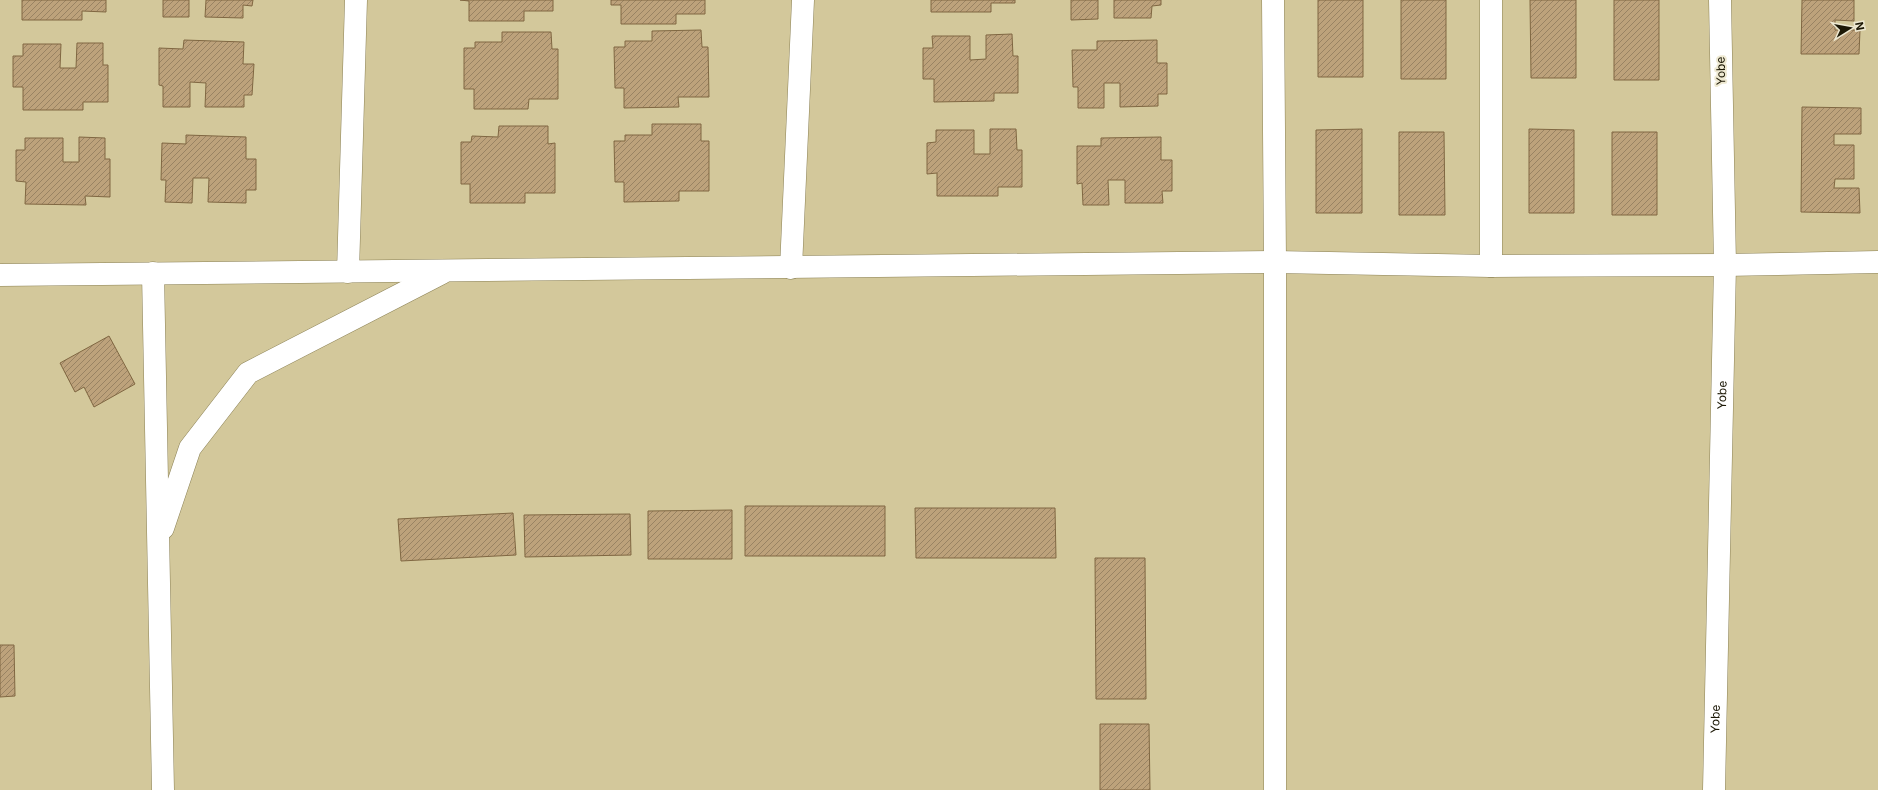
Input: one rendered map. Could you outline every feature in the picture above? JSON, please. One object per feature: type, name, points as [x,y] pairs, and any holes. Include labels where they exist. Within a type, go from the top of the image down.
[{"type":"street","points":[[348,272],[356,0]]},
{"type":"street","points":[[791,268],[803,0]]},
{"type":"street","points":[[1273,0],[1275,262],[1274,790]]},
{"type":"street","points":[[1491,0],[1491,266]]},
{"type":"street","name":"Yobe","points":[[1714,790],[1725,265],[1720,0]]},
{"type":"street","points":[[0,275],[1275,262],[1491,266],[1725,265],[1878,262]]},
{"type":"street","points":[[157,544],[190,448],[248,373],[445,271]]},
{"type":"street","points":[[153,274],[157,544],[163,790]]},
{"type":"building","points":[[22,0],[106,0],[106,12],[82,11],[82,20],[22,20]]},
{"type":"building","points":[[163,0],[189,0],[189,17],[163,17]]},
{"type":"building","points":[[206,0],[253,0],[252,6],[243,5],[243,18],[205,17]]},
{"type":"building","points":[[460,0],[553,0],[553,11],[524,11],[524,21],[469,21],[469,1]]},
{"type":"building","points":[[611,0],[705,0],[705,14],[676,14],[676,24],[621,24],[621,5],[611,5]]},
{"type":"building","points":[[931,0],[1015,0],[1015,3],[991,3],[991,12],[931,12]]},
{"type":"building","points":[[1071,0],[1098,0],[1098,19],[1071,20]]},
{"type":"building","points":[[1114,0],[1161,0],[1161,5],[1152,6],[1151,18],[1114,18]]},
{"type":"building","points":[[1318,0],[1363,0],[1363,77],[1318,77]]},
{"type":"building","points":[[1401,0],[1446,0],[1446,79],[1401,79]]},
{"type":"building","points":[[1530,0],[1576,0],[1576,78],[1531,78]]},
{"type":"building","points":[[1614,0],[1659,0],[1659,80],[1614,80]]},
{"type":"building","points":[[1802,0],[1854,0],[1854,21],[1835,20],[1835,30],[1860,30],[1859,54],[1801,54]]},
{"type":"building","points":[[701,30],[702,47],[708,47],[709,97],[678,97],[679,107],[624,108],[624,88],[615,88],[614,47],[625,47],[625,41],[652,41],[652,31]]},
{"type":"building","points":[[502,32],[551,32],[552,49],[558,49],[558,99],[529,99],[528,109],[474,109],[474,89],[464,89],[464,48],[475,48],[475,42],[502,42]]},
{"type":"building","points":[[1012,34],[1013,56],[1018,56],[1018,93],[994,93],[994,101],[934,102],[934,79],[923,79],[923,48],[933,48],[932,36],[970,36],[970,60],[986,59],[986,35]]},
{"type":"building","points":[[184,40],[244,42],[243,64],[254,64],[252,95],[244,95],[244,107],[205,107],[206,83],[190,82],[190,107],[163,107],[163,86],[159,85],[159,48],[183,49]]},
{"type":"building","points":[[1157,40],[1157,63],[1167,63],[1167,94],[1158,94],[1158,106],[1120,107],[1120,83],[1104,83],[1104,108],[1078,108],[1078,87],[1073,87],[1072,50],[1097,50],[1097,41]]},
{"type":"building","points":[[77,43],[103,43],[103,65],[108,65],[108,102],[83,102],[83,110],[23,110],[23,87],[13,87],[13,56],[23,56],[23,44],[61,44],[60,68],[76,68]]},
{"type":"building","points":[[1802,107],[1861,108],[1861,134],[1834,134],[1834,145],[1854,145],[1854,179],[1835,179],[1834,188],[1859,188],[1860,213],[1801,212]]},
{"type":"building","points":[[652,124],[701,124],[701,141],[709,141],[709,191],[679,191],[679,201],[624,202],[624,182],[615,182],[614,141],[625,141],[625,135],[652,135]]},
{"type":"building","points":[[499,126],[548,126],[548,144],[555,143],[555,193],[525,193],[525,203],[470,203],[470,184],[461,184],[461,142],[471,142],[472,136],[498,137]]},
{"type":"building","points":[[990,129],[1016,129],[1017,150],[1022,150],[1022,187],[998,187],[998,196],[937,196],[937,173],[927,174],[927,143],[936,142],[936,130],[974,130],[974,154],[990,154]]},
{"type":"building","points":[[1362,129],[1362,213],[1316,213],[1316,130]]},
{"type":"building","points":[[1529,129],[1574,130],[1574,213],[1529,213]]},
{"type":"building","points":[[1399,132],[1444,132],[1445,215],[1399,215]]},
{"type":"building","points":[[1612,132],[1657,132],[1657,215],[1612,215]]},
{"type":"building","points":[[186,135],[246,137],[246,159],[256,159],[256,190],[246,190],[246,203],[208,202],[209,178],[193,178],[192,203],[165,202],[166,180],[161,180],[162,143],[186,144]]},
{"type":"building","points":[[79,137],[105,138],[105,159],[110,159],[110,197],[85,196],[86,205],[25,204],[26,182],[16,181],[16,150],[25,150],[25,138],[63,138],[63,162],[79,162]]},
{"type":"building","points":[[1161,137],[1161,160],[1172,160],[1172,191],[1162,191],[1163,203],[1125,203],[1125,180],[1108,180],[1109,205],[1083,205],[1082,183],[1077,184],[1077,146],[1101,146],[1101,138]]},
{"type":"building","points":[[109,336],[135,384],[94,407],[84,387],[75,392],[60,363]]},
{"type":"building","points":[[745,506],[885,506],[885,556],[745,556]]},
{"type":"building","points":[[915,508],[1055,508],[1056,558],[916,558]]},
{"type":"building","points":[[732,510],[732,559],[648,559],[648,511]]},
{"type":"building","points":[[513,513],[516,555],[401,561],[398,519]]},
{"type":"building","points":[[630,514],[631,555],[525,557],[524,515]]},
{"type":"building","points":[[1095,558],[1145,558],[1146,699],[1096,699]]},
{"type":"building","points":[[0,645],[14,645],[15,696],[0,697]]},
{"type":"building","points":[[1100,724],[1149,724],[1150,790],[1100,790]]}]
